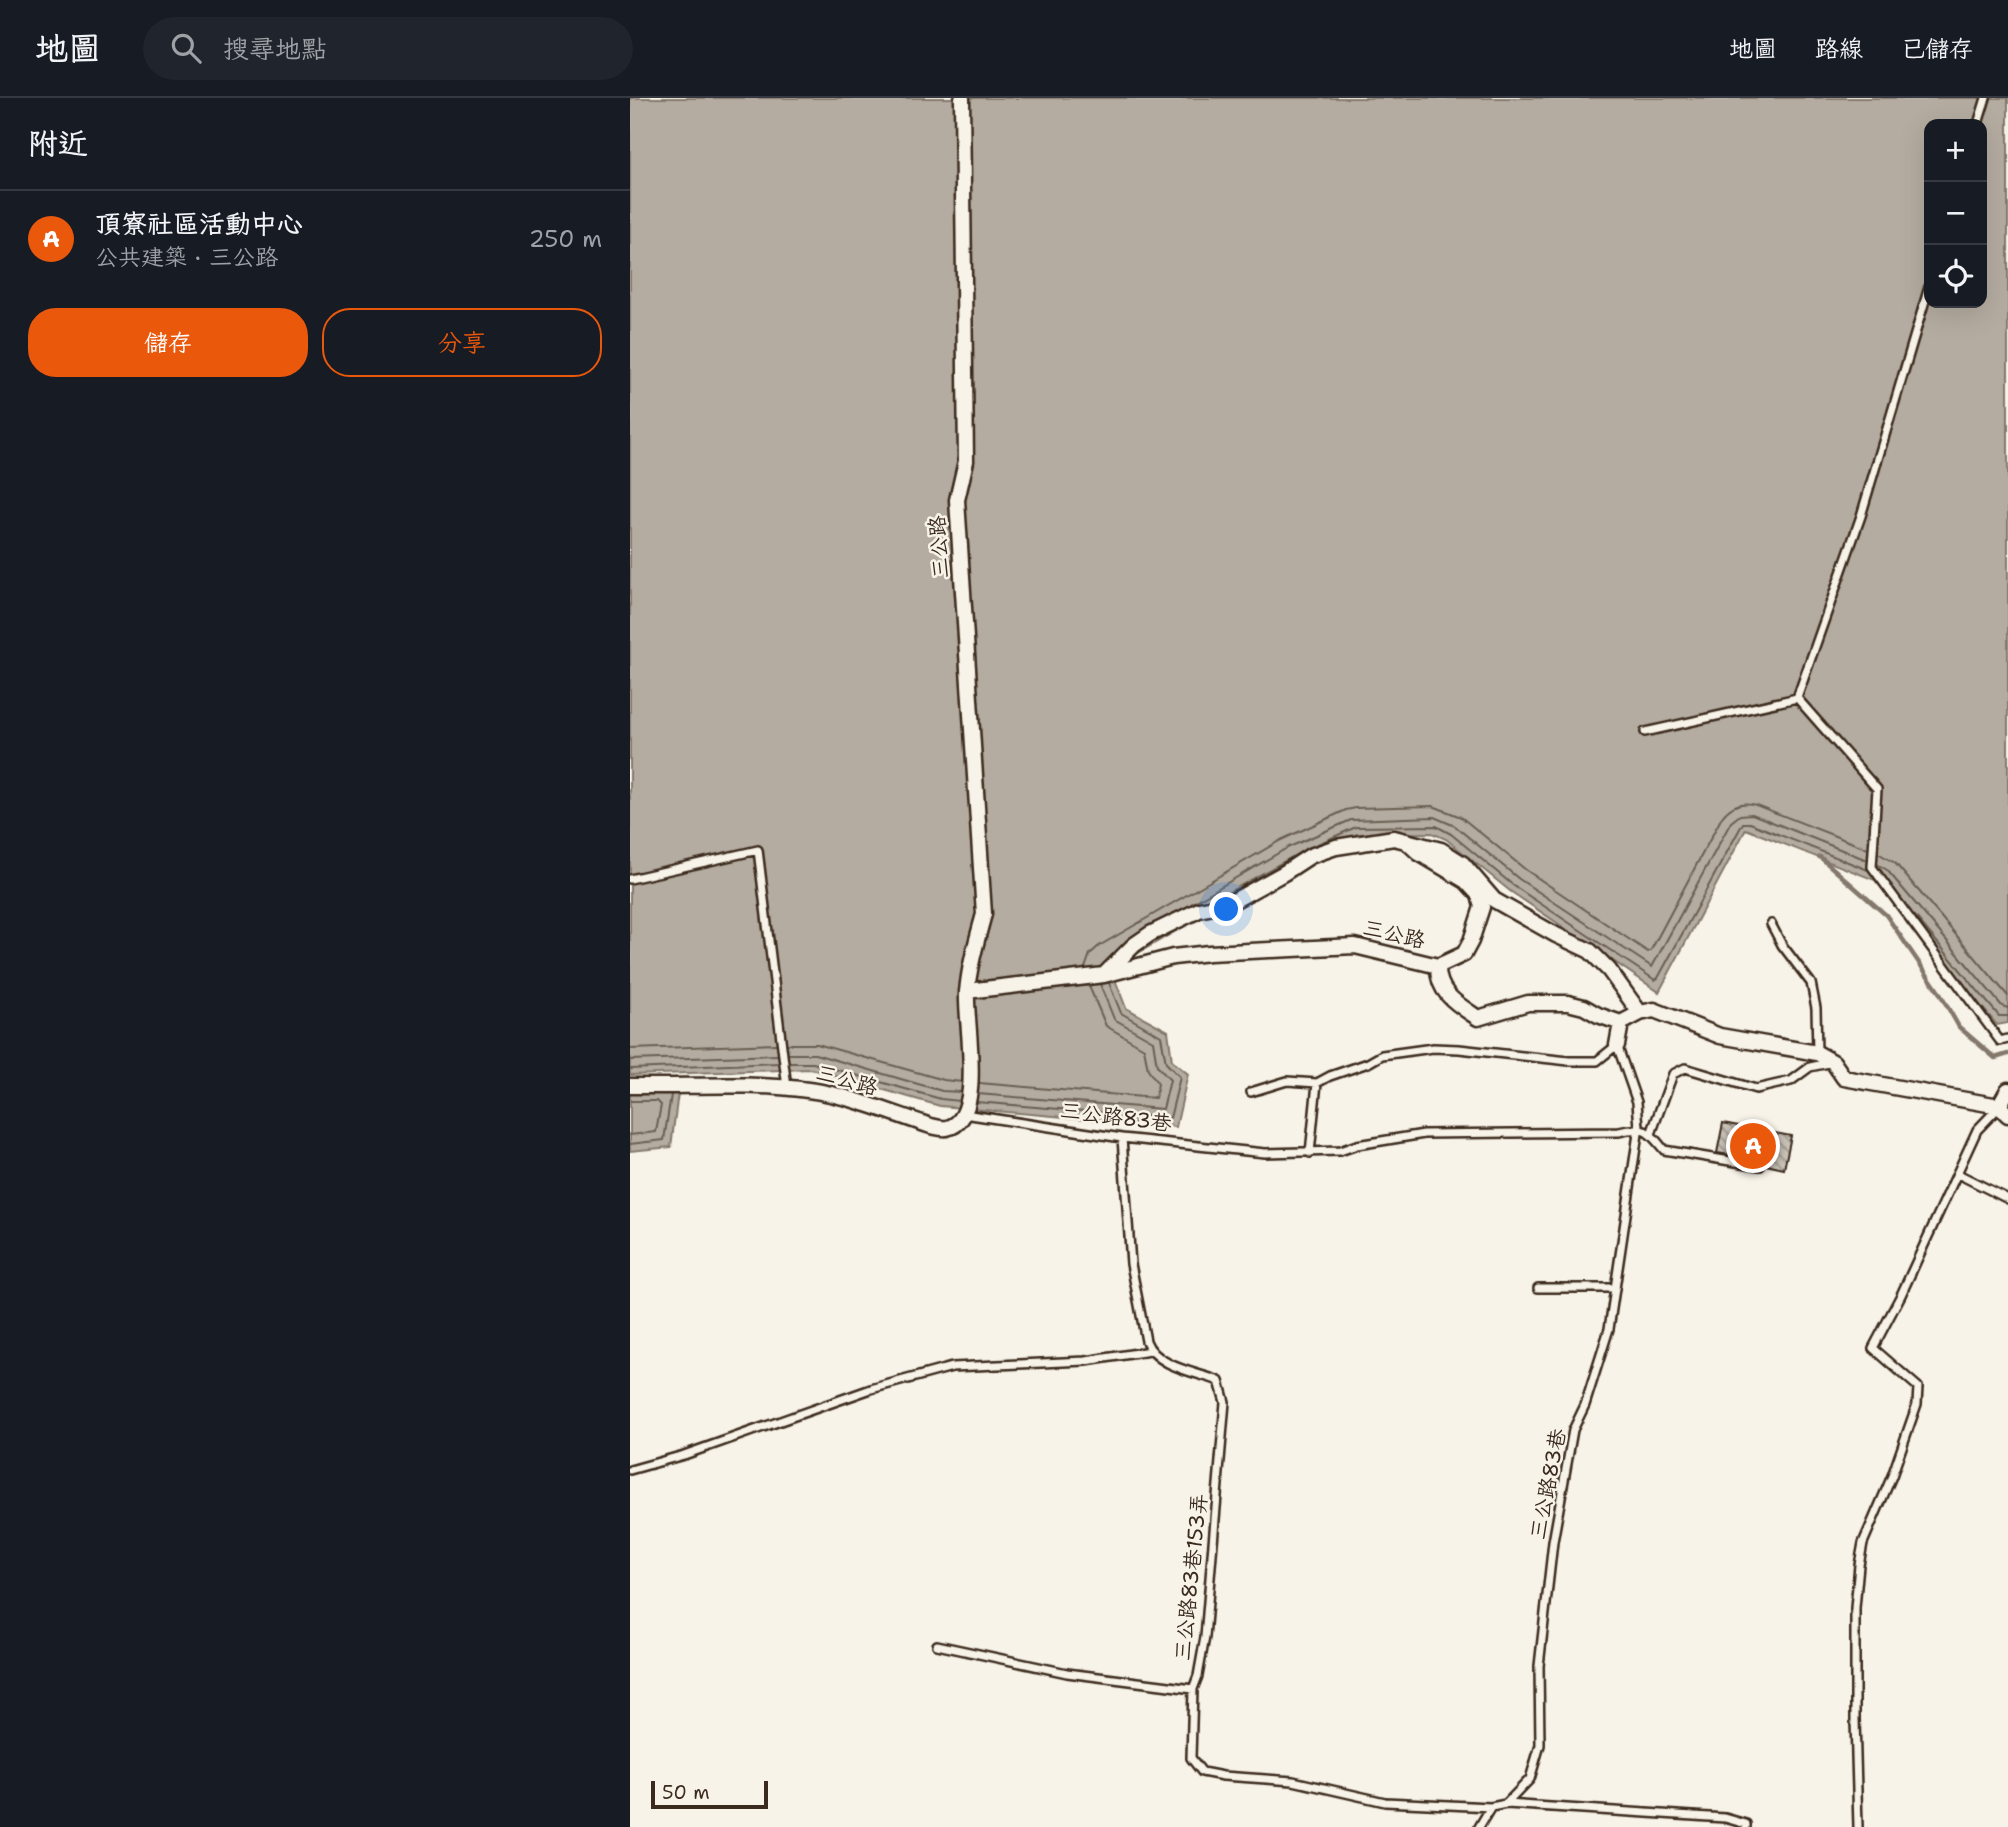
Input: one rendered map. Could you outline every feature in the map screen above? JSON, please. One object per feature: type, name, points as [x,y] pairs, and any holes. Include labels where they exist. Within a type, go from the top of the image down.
[{"type":"street","name":"三公路","points":[[630,1086],[809,1090],[946,1128],[956,1124],[964,1114],[970,1096],[971,1070],[967,991],[984,907],[957,500],[966,461],[962,98]]},
{"type":"street","name":"三公路","points":[[967,991],[1104,975],[1173,957],[1355,946],[1438,966],[1464,954],[1482,907],[1482,901],[1474,887],[1419,853],[1406,841],[1394,838]]},
{"type":"street","points":[[1104,975],[1134,945],[1150,934],[1199,910],[1237,900],[1310,856],[1336,847],[1394,838],[1441,850],[1463,864],[1494,900],[1590,951],[1609,970],[1640,1013]]},
{"type":"street","name":"三公路","points":[[1438,966],[1438,979],[1450,1000],[1478,1018],[1528,1003],[1568,1003],[1621,1023]]},
{"type":"street","points":[[1617,1045],[1621,1023],[1640,1013],[1654,1010],[1720,1036],[1817,1053],[1833,1062],[1844,1078],[2004,1110],[2008,1090]]},
{"type":"lane","points":[[1980,119],[1986,98]]},
{"type":"lane","points":[[1797,698],[1861,516],[1924,304]]},
{"type":"lane","points":[[1645,732],[1797,698]]},
{"type":"lane","points":[[1797,698],[1877,789],[1872,867],[2000,1041],[2008,1039]]},
{"type":"lane","points":[[630,879],[758,850],[788,1088]]},
{"type":"lane","points":[[1771,923],[1782,945],[1811,983],[1816,1008],[1817,1053]]},
{"type":"lane","points":[[1251,1092],[1287,1081],[1317,1083],[1382,1055],[1423,1049],[1459,1049],[1569,1061],[1597,1061],[1617,1045]]},
{"type":"lane","name":"三公路83巷","points":[[1506,1804],[1530,1779],[1540,1745],[1539,1666],[1553,1542],[1573,1430],[1585,1405],[1609,1329],[1639,1128],[1637,1102],[1617,1045]]},
{"type":"lane","points":[[1651,1134],[1673,1074],[1685,1068],[1756,1089],[1791,1081],[1810,1067],[1833,1062]]},
{"type":"lane","points":[[1310,1153],[1317,1083]]},
{"type":"lane","points":[[1858,1827],[1855,1636],[1859,1565],[1863,1543],[1892,1476],[1917,1404],[1918,1387],[1873,1348],[1901,1295],[1977,1130],[2004,1110]]},
{"type":"lane","name":"三公路83巷","points":[[964,1114],[1122,1138],[1265,1153],[1340,1151],[1357,1145],[1424,1134],[1619,1132],[1639,1128]]},
{"type":"lane","points":[[1639,1128],[1651,1134],[1664,1150],[1760,1166]]},
{"type":"lane","points":[[630,1471],[708,1447],[871,1389],[952,1367],[1086,1361],[1150,1351],[1131,1264],[1122,1138]]},
{"type":"lane","points":[[1958,1174],[2008,1199]]},
{"type":"lane","points":[[1538,1288],[1615,1288]]},
{"type":"lane","name":"三公路83巷153弄","points":[[1150,1351],[1161,1359],[1219,1381],[1225,1402],[1205,1637],[1193,1689],[1191,1758],[1202,1772],[1223,1776],[1293,1781],[1385,1802],[1491,1807]]},
{"type":"lane","points":[[937,1645],[1067,1673],[1193,1689]]},
{"type":"lane","points":[[1479,1827],[1491,1807],[1506,1804],[1725,1818],[1746,1824],[1746,1827]]},
{"type":"water","points":[[630,98],[2008,98],[2008,1023],[1997,1025],[1875,880],[1746,829],[1659,992],[1510,891],[1446,839],[1432,833],[1357,834],[1294,862],[1111,969],[1126,1008],[1168,1031],[1172,1061],[1188,1074],[1176,1127],[940,1106],[811,1069],[630,1075]]},
{"type":"water","points":[[679,1085],[671,1147],[630,1151],[630,1086]]},
{"type":"building","points":[[1723,1123],[1791,1136],[1784,1169],[1766,1165],[1761,1160],[1717,1153]]},
{"type":"waterway","points":[[1820,857],[1886,915],[1939,992],[1959,1027],[1995,1058],[2008,1054]]},
{"type":"place","name":"頂寮社區活動中心","points":[[1753,1146]]}]
